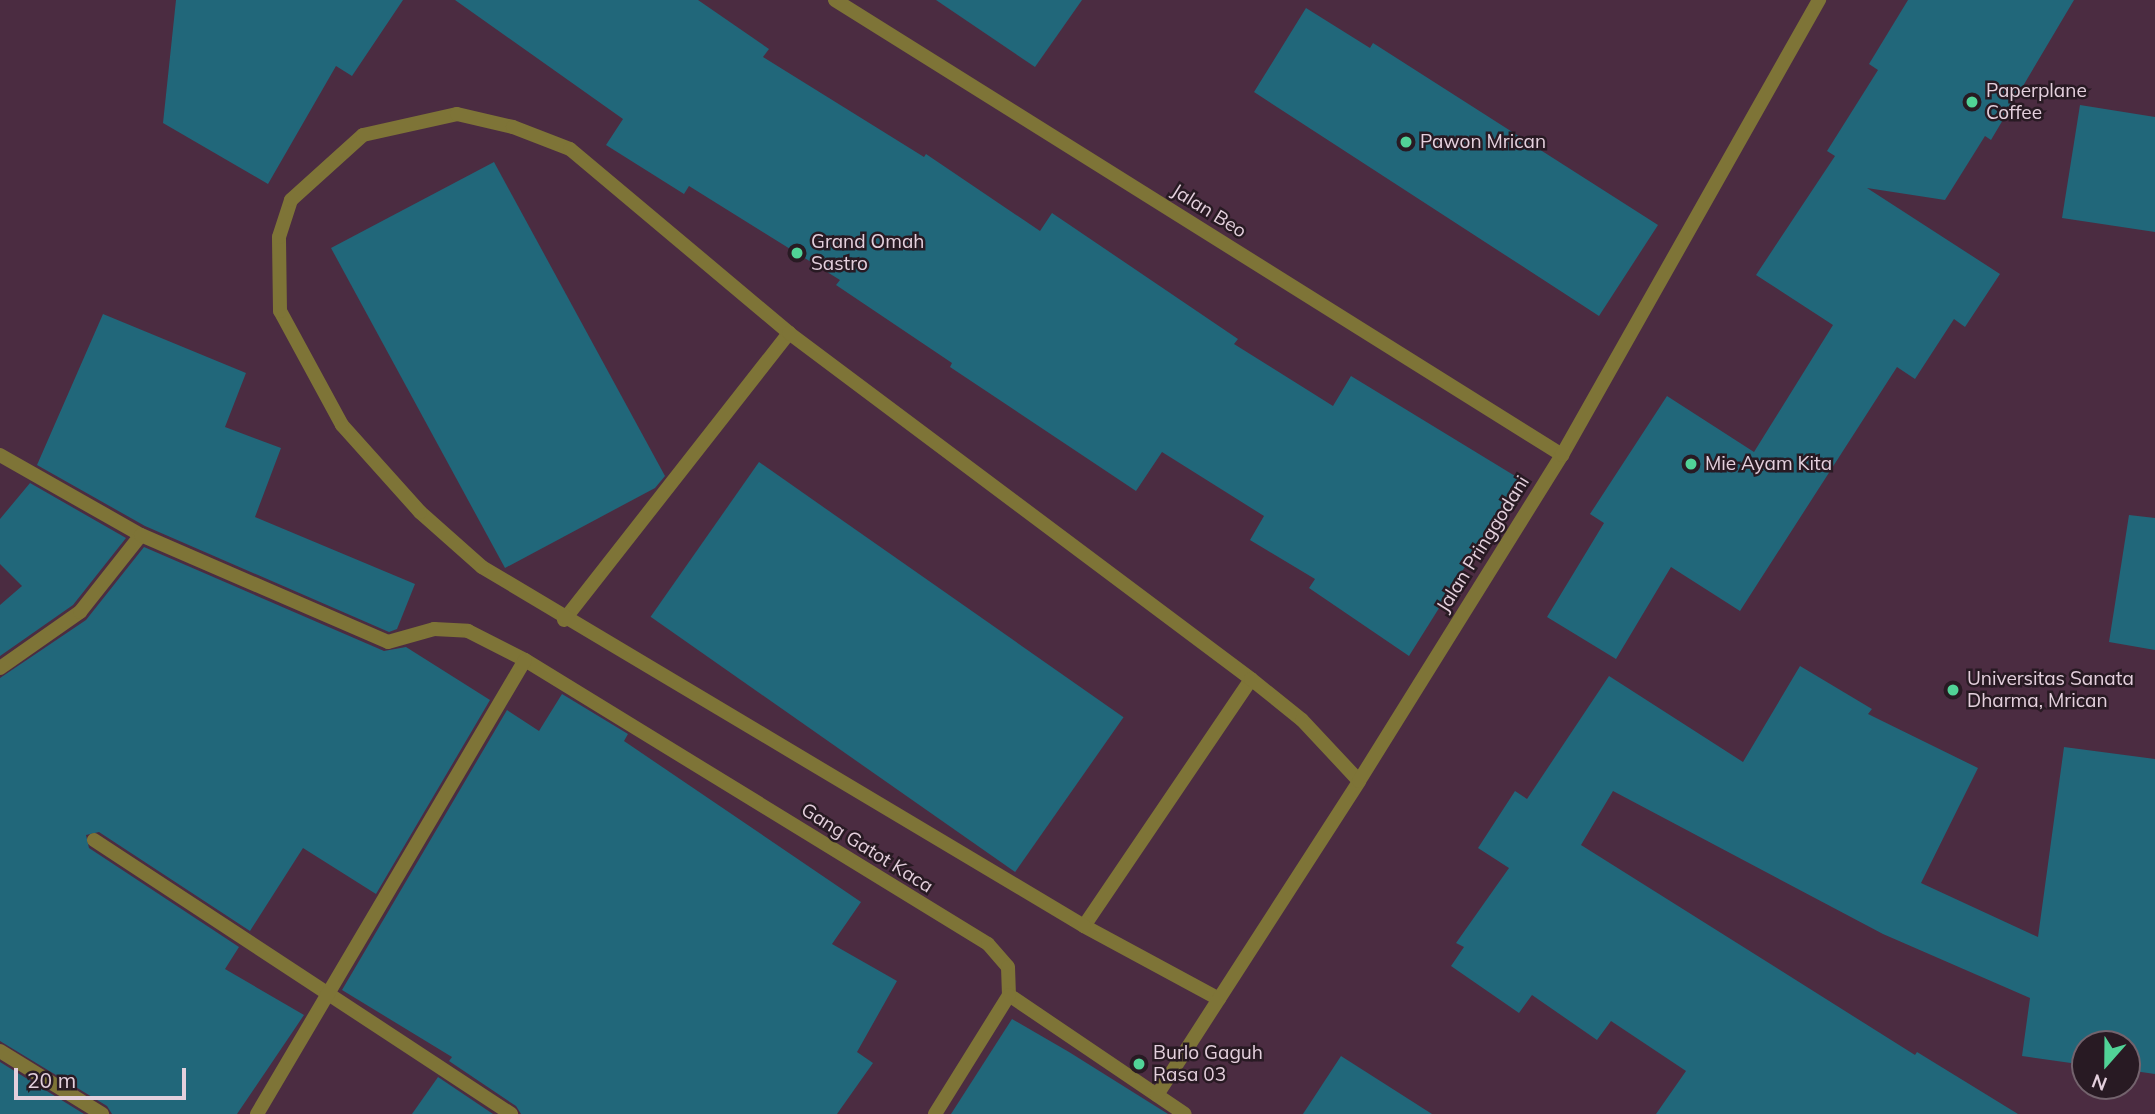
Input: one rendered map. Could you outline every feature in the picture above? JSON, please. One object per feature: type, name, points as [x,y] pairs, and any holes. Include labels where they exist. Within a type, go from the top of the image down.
[{"type":"street","name":"Jalan Beo","points":[[835,0],[1562,454]]},
{"type":"street","name":"Jalan Pringgodani","points":[[1157,1095],[1359,781],[1562,454],[1819,0]]},
{"type":"street","points":[[1219,999],[1084,926],[564,620],[482,567],[420,512],[342,425],[280,311],[279,237],[291,200],[363,135],[457,114],[513,127],[570,149],[789,332],[1251,679],[1301,720],[1359,781]]},
{"type":"street","points":[[564,620],[789,332]]},
{"type":"street","name":"Gang Gatot Kaca","points":[[0,455],[141,535],[375,638],[388,642],[451,628],[468,631],[525,660],[988,944],[1008,967],[1009,996]]},
{"type":"street","points":[[0,668],[80,612],[141,535]]},
{"type":"street","points":[[257,1114],[525,660]]},
{"type":"street","points":[[1084,926],[1251,679]]},
{"type":"street","points":[[94,840],[511,1114]]},
{"type":"street","points":[[934,1114],[1009,996],[1185,1114]]},
{"type":"street","points":[[0,1051],[102,1114]]},
{"type":"building","points":[[176,0],[403,0],[352,76],[336,66],[268,184],[163,123]]},
{"type":"building","points":[[455,0],[698,0],[769,49],[763,57],[924,157],[926,154],[1040,231],[1052,213],[1238,339],[1234,344],[1333,406],[1351,376],[1520,479],[1409,656],[1309,588],[1315,579],[1250,540],[1264,516],[1162,452],[1136,491],[950,367],[952,363],[836,285],[840,280],[689,186],[684,194],[606,145],[623,119]]},
{"type":"building","points":[[936,0],[1082,0],[1035,67]]},
{"type":"building","points":[[1908,0],[2074,0],[1991,140],[1985,136],[1945,200],[1867,188],[2000,274],[1965,327],[1954,319],[1915,379],[1897,367],[1740,611],[1671,567],[1616,659],[1547,617],[1604,523],[1590,514],[1667,396],[1754,452],[1833,325],[1756,275],[1835,156],[1827,151],[1878,70],[1869,64]]},
{"type":"building","points":[[1306,8],[1370,48],[1373,43],[1658,225],[1599,316],[1254,92]]},
{"type":"building","points":[[2080,105],[2155,117],[2155,232],[2062,218]]},
{"type":"building","points":[[494,162],[665,476],[655,488],[505,568],[331,248]]},
{"type":"building","points":[[103,314],[246,373],[225,427],[281,448],[255,517],[415,584],[397,629],[389,632],[145,526],[37,465]]},
{"type":"building","points":[[759,462],[1124,717],[1015,872],[651,617]]},
{"type":"building","points":[[30,483],[126,538],[73,605],[0,656],[0,605],[22,586],[0,564],[0,519]]},
{"type":"building","points":[[2129,515],[2155,518],[2155,650],[2109,642]]},
{"type":"building","points":[[144,547],[384,651],[406,647],[490,700],[376,894],[303,848],[250,931],[99,832],[86,835],[89,848],[239,947],[225,969],[304,1015],[237,1114],[112,1114],[107,1106],[0,1041],[0,678],[86,620]]},
{"type":"building","points":[[1800,666],[1872,709],[1868,714],[1978,768],[1921,883],[2038,937],[2064,747],[2155,759],[2155,1074],[2141,1072],[2141,1030],[2071,1030],[2071,1063],[2022,1056],[2030,998],[1883,934],[1613,791],[1581,845],[1915,1055],[1917,1052],[2018,1114],[1656,1114],[1686,1071],[1611,1021],[1597,1040],[1532,995],[1519,1013],[1451,966],[1464,947],[1456,943],[1509,868],[1478,848],[1515,791],[1527,799],[1609,676],[1743,762]]},
{"type":"building","points":[[562,694],[628,734],[624,741],[861,902],[832,944],[897,981],[857,1052],[873,1063],[837,1114],[521,1114],[516,1106],[449,1061],[452,1057],[342,990],[507,710],[539,731]]},
{"type":"building","points":[[1012,1019],[1069,1052],[1168,1114],[951,1114]]},
{"type":"building","points":[[1341,1056],[1432,1114],[1303,1114]]},
{"type":"building","points":[[0,1062],[84,1114],[0,1114]]},
{"type":"building","points":[[438,1077],[493,1114],[412,1114]]},
{"type":"place","name":"Paperplane Coffee","points":[[1972,102]]},
{"type":"place","name":"Pawon Mrican","points":[[1406,142]]},
{"type":"place","name":"Grand Omah Sastro","points":[[797,253]]},
{"type":"place","name":"Mie Ayam Kita","points":[[1691,464]]},
{"type":"place","name":"Universitas Sanata Dharma, Mrican","points":[[1953,690]]},
{"type":"place","name":"Burlo Gaguh Rasa 03","points":[[1139,1064]]}]
